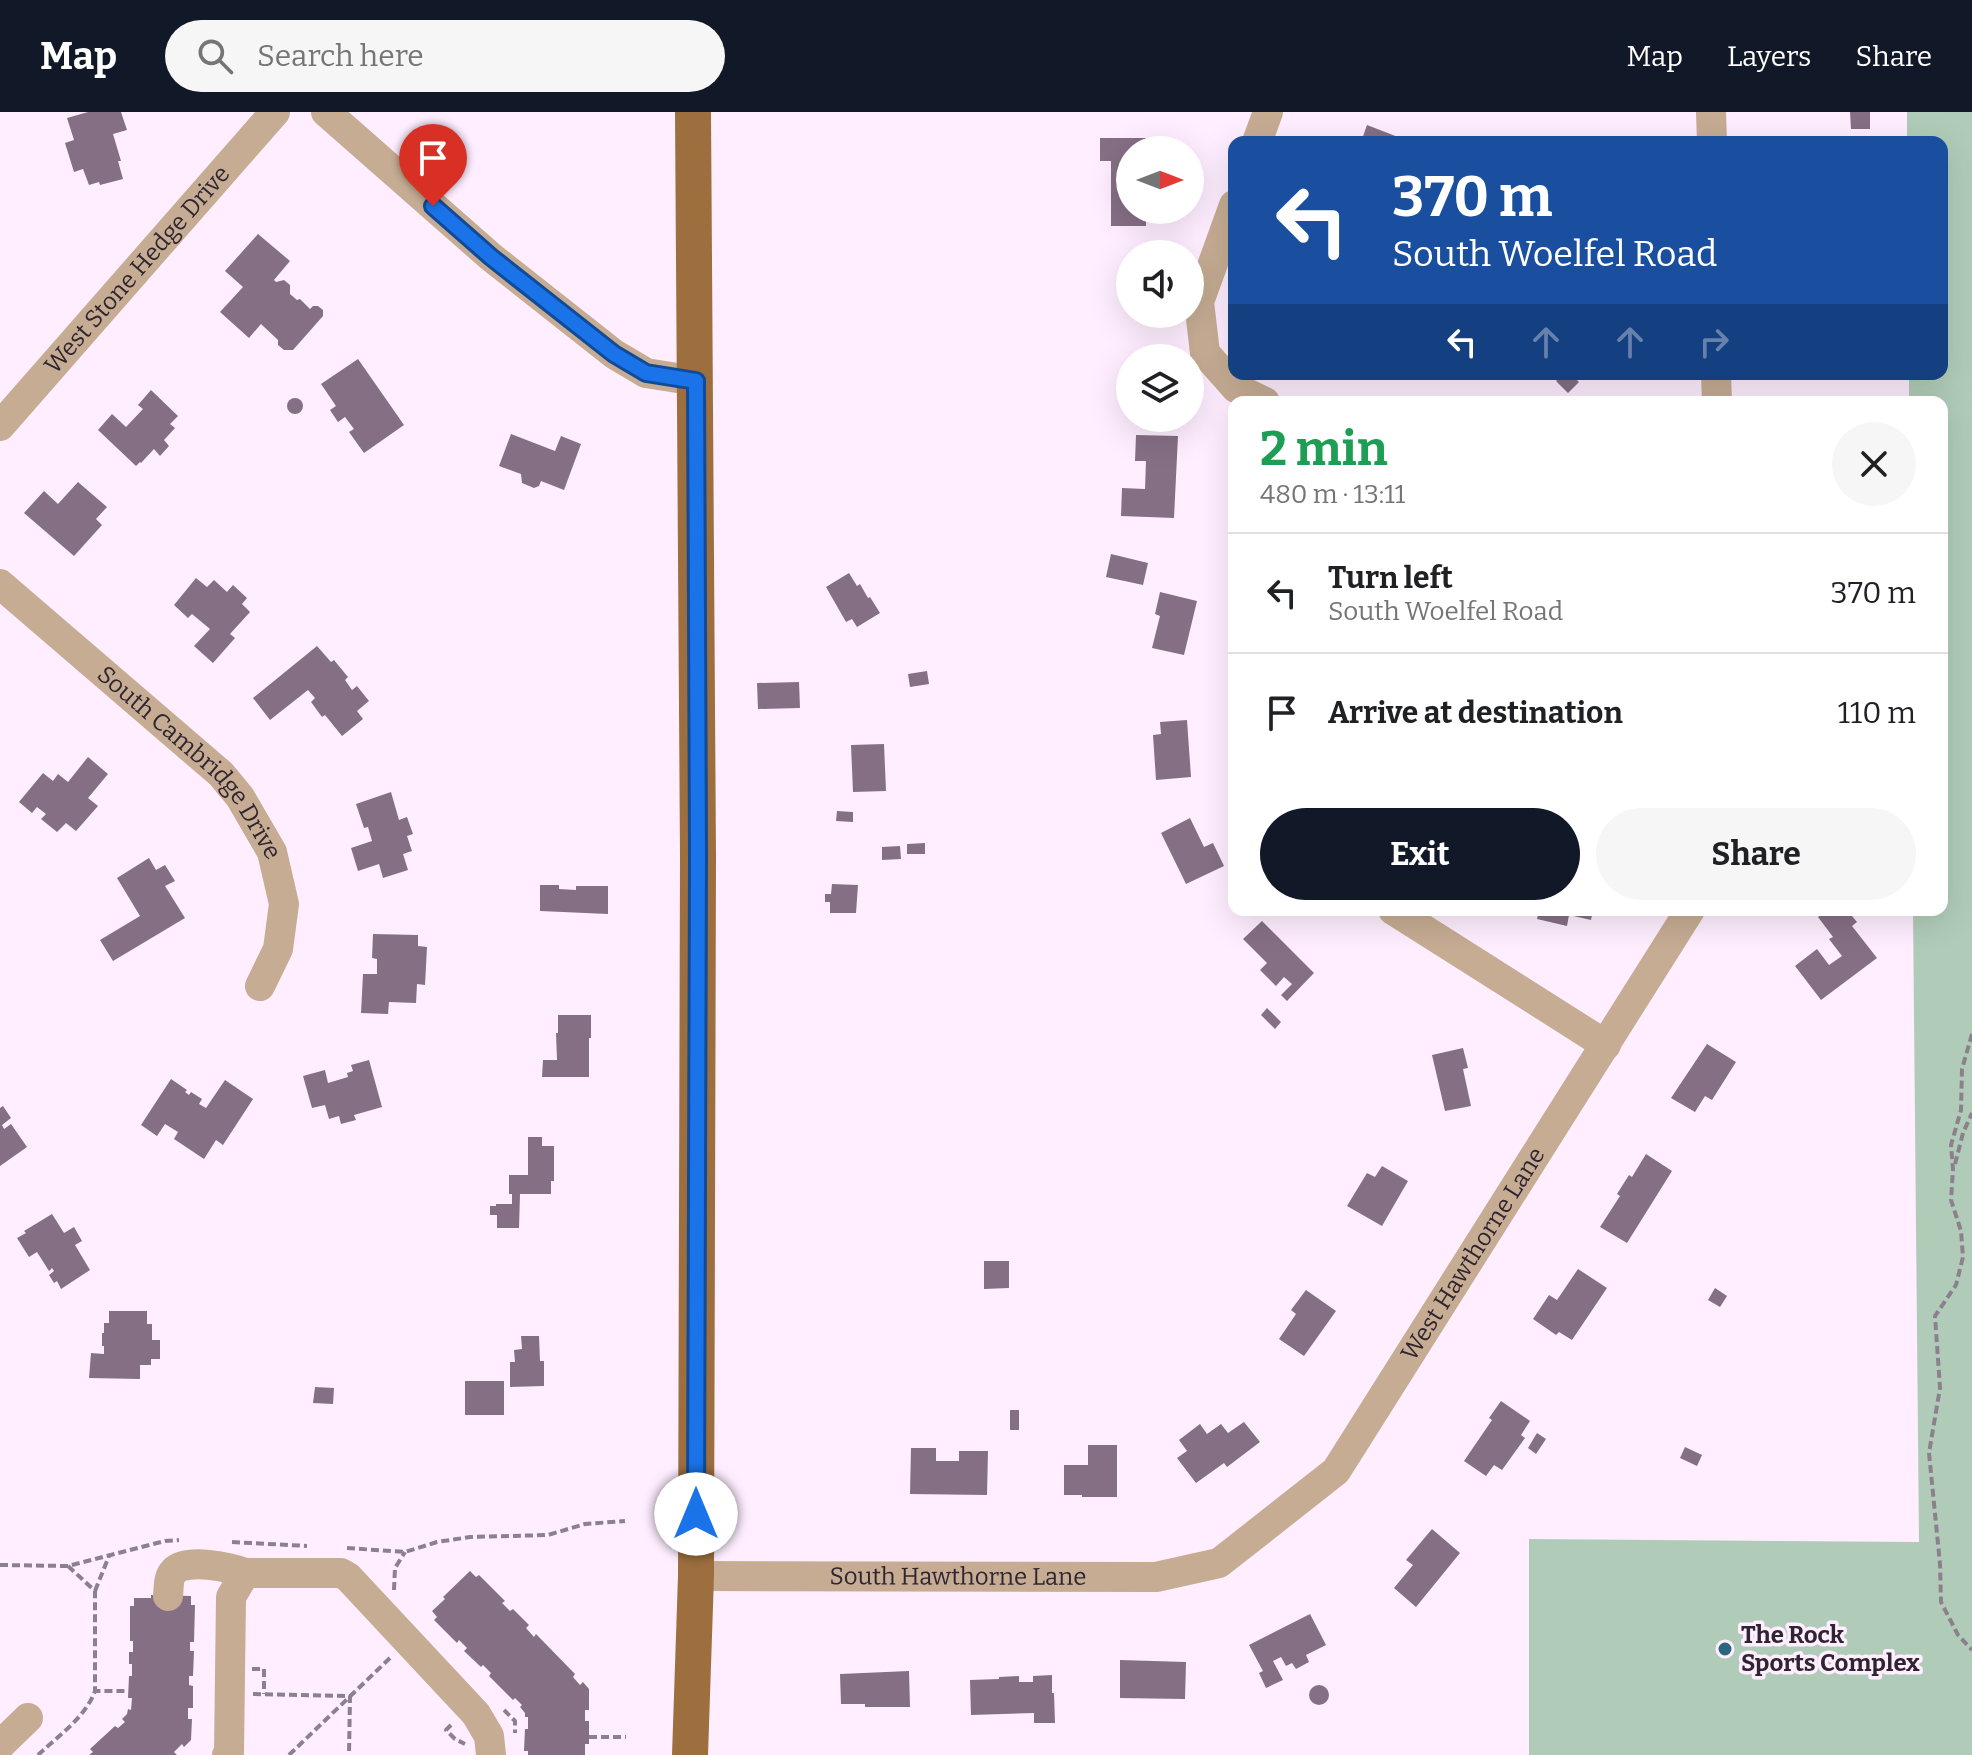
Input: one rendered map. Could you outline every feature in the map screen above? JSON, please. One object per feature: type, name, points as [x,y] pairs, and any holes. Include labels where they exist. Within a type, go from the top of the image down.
[{"type":"main road","points":[[692,1755],[696,1576],[698,872],[693,112]]},
{"type":"street","name":"West Stone Hedge Drive","points":[[0,426],[275,112]]},
{"type":"street","points":[[326,112],[491,257],[614,354],[646,373],[696,381]]},
{"type":"street","points":[[1259,136],[1268,112]]},
{"type":"street","points":[[1711,112],[1712,136]]},
{"type":"street","points":[[1228,222],[1199,302],[1205,353],[1228,379]]},
{"type":"street","points":[[1229,380],[1236,388],[1253,396]]},
{"type":"street","name":"South Cambridge Drive","points":[[0,584],[221,774],[240,797],[272,852],[284,904],[278,949],[260,986]]},
{"type":"street","points":[[1402,916],[1606,1045]]},
{"type":"street","name":"West Hawthorne Lane","points":[[1219,1563],[1336,1471],[1686,916]]},
{"type":"street","name":"South Hawthorne Lane","points":[[696,1576],[1156,1577],[1219,1563]]},
{"type":"street","points":[[168,1596],[169,1580],[174,1571],[184,1565],[229,1566],[245,1573],[341,1573],[476,1714],[489,1736],[483,1748]]},
{"type":"street","points":[[227,1755],[231,1597],[245,1573]]},
{"type":"street","points":[[0,1745],[28,1718]]},
{"type":"path","points":[[1972,1034],[1962,1069],[1961,1110],[1951,1145],[1951,1200],[1961,1231],[1963,1257],[1956,1285],[1935,1316],[1940,1388],[1929,1453],[1941,1602],[1958,1635],[1972,1650]]},
{"type":"path","points":[[1953,1169],[1972,1113]]},
{"type":"path","points":[[340,1548],[405,1552],[437,1542],[470,1537],[548,1535],[585,1524],[625,1521]]},
{"type":"path","points":[[0,1565],[68,1566],[165,1541],[185,1539]]},
{"type":"path","points":[[232,1542],[309,1546]]},
{"type":"path","points":[[394,1590],[395,1568],[405,1552]]},
{"type":"path","points":[[38,1755],[80,1716],[95,1691],[95,1591],[109,1556]]},
{"type":"path","points":[[68,1566],[95,1591]]},
{"type":"path","points":[[289,1755],[400,1647]]},
{"type":"path","points":[[264,1669],[264,1694]]},
{"type":"path","points":[[95,1691],[128,1691]]},
{"type":"path","points":[[243,1694],[350,1696]]},
{"type":"path","points":[[349,1755],[350,1696]]},
{"type":"path","points":[[446,1730],[464,1744],[483,1748]]},
{"type":"path","points":[[589,1737],[626,1737]]},
{"type":"green space","points":[[1907,112],[1972,112],[1972,1755],[1529,1755],[1529,1539],[1919,1542],[1913,916],[1948,916],[1948,396],[1909,396],[1909,380],[1948,380],[1948,136],[1907,136]]},
{"type":"building","points":[[88,112],[121,112],[127,130],[113,134],[123,179],[89,185],[83,169],[74,172],[65,143],[74,140],[67,118]]},
{"type":"building","points":[[1850,112],[1870,112],[1870,129],[1851,129]]},
{"type":"building","points":[[1367,125],[1395,136],[1363,136]]},
{"type":"building","points":[[1100,138],[1116,138],[1116,224],[1146,226],[1111,226],[1111,161],[1100,161]]},
{"type":"building","points":[[258,234],[290,261],[274,280],[284,280],[290,285],[290,294],[310,309],[318,306],[323,310],[323,316],[293,350],[284,350],[261,324],[249,338],[220,312],[243,287],[225,271]]},
{"type":"building","points":[[358,359],[404,425],[364,453],[349,432],[354,429],[345,417],[338,422],[330,410],[336,406],[321,384]]},
{"type":"building","points":[[1577,380],[1579,382],[1568,393],[1556,381]]},
{"type":"building","points":[[151,390],[178,416],[170,424],[175,428],[164,440],[169,446],[160,456],[154,449],[136,466],[98,430],[112,414],[126,427],[143,409],[138,405]]},
{"type":"building","points":[[295,398],[303,406],[295,414],[287,406]]},
{"type":"building","points":[[511,434],[555,451],[561,436],[581,444],[564,490],[541,481],[534,488],[522,483],[521,474],[499,466]]},
{"type":"building","points":[[1136,435],[1178,436],[1174,518],[1121,516],[1122,488],[1145,489],[1146,461],[1135,461]]},
{"type":"building","points":[[78,482],[107,507],[96,519],[102,525],[74,556],[24,513],[44,491],[58,504]]},
{"type":"building","points":[[1111,554],[1148,563],[1143,585],[1106,577]]},
{"type":"building","points":[[849,573],[880,613],[857,627],[852,619],[846,622],[826,587]]},
{"type":"building","points":[[196,578],[207,587],[214,580],[227,592],[233,585],[247,598],[242,604],[250,612],[230,634],[235,638],[213,663],[194,646],[210,629],[192,614],[188,618],[174,605]]},
{"type":"building","points":[[1160,592],[1197,601],[1184,655],[1152,648],[1160,616],[1155,614]]},
{"type":"building","points":[[317,646],[348,677],[345,680],[352,690],[357,686],[369,701],[357,711],[363,719],[342,736],[325,715],[322,717],[311,702],[315,698],[308,690],[270,720],[253,698]]},
{"type":"building","points":[[927,671],[929,684],[910,687],[908,674]]},
{"type":"building","points":[[799,682],[800,708],[758,709],[757,683]]},
{"type":"building","points":[[1187,720],[1191,777],[1156,780],[1153,735],[1161,734],[1160,722]]},
{"type":"building","points":[[884,744],[886,791],[853,792],[851,745]]},
{"type":"building","points":[[88,757],[108,774],[88,798],[98,806],[76,831],[66,823],[57,832],[41,819],[46,814],[37,807],[32,813],[19,802],[43,773],[53,781],[58,774],[68,782]]},
{"type":"building","points":[[391,792],[399,820],[407,817],[413,834],[407,836],[412,851],[403,854],[408,870],[383,878],[379,864],[358,871],[351,848],[372,841],[356,804]]},
{"type":"building","points":[[837,811],[853,812],[853,822],[836,821]]},
{"type":"building","points":[[1190,818],[1204,847],[1213,843],[1224,866],[1186,884],[1161,833]]},
{"type":"building","points":[[925,843],[925,854],[907,854],[907,844]]},
{"type":"building","points":[[900,846],[901,859],[882,860],[882,847]]},
{"type":"building","points":[[149,858],[156,870],[165,865],[175,881],[165,886],[185,918],[113,961],[100,940],[140,916],[117,878]]},
{"type":"building","points":[[832,884],[858,885],[856,913],[830,913],[830,902],[825,902],[825,894],[831,894]]},
{"type":"building","points":[[540,885],[559,885],[559,889],[576,890],[576,886],[608,886],[608,914],[540,911]]},
{"type":"building","points":[[1538,916],[1569,916],[1567,926],[1537,919]]},
{"type":"building","points":[[1852,916],[1857,922],[1852,926],[1877,958],[1821,1000],[1795,966],[1817,949],[1829,965],[1842,956],[1818,917]]},
{"type":"building","points":[[1262,921],[1314,973],[1287,1001],[1281,995],[1292,984],[1284,977],[1276,986],[1260,970],[1267,963],[1243,939]]},
{"type":"building","points":[[373,934],[418,935],[418,946],[427,947],[425,985],[417,984],[416,1003],[389,1002],[388,1014],[361,1013],[363,974],[377,974],[377,959],[372,958]]},
{"type":"building","points":[[1267,1008],[1281,1022],[1275,1029],[1261,1015]]},
{"type":"building","points":[[558,1015],[591,1015],[589,1077],[542,1077],[543,1060],[557,1060]]},
{"type":"building","points":[[1707,1044],[1736,1062],[1712,1100],[1705,1096],[1695,1112],[1671,1098]]},
{"type":"building","points":[[1463,1048],[1468,1068],[1463,1069],[1471,1106],[1445,1111],[1432,1055]]},
{"type":"building","points":[[369,1060],[382,1107],[354,1115],[356,1120],[341,1124],[339,1116],[329,1119],[325,1105],[312,1108],[303,1076],[325,1070],[328,1083],[348,1077],[347,1073],[353,1071],[351,1065]]},
{"type":"building","points":[[171,1079],[187,1090],[185,1092],[189,1095],[191,1092],[202,1099],[199,1104],[206,1108],[225,1080],[253,1099],[223,1145],[216,1140],[204,1159],[174,1139],[178,1132],[165,1124],[157,1136],[141,1125]]},
{"type":"building","points":[[3,1106],[11,1118],[2,1125],[4,1129],[11,1124],[27,1147],[0,1166],[0,1108]]},
{"type":"building","points":[[528,1137],[542,1137],[542,1146],[554,1146],[551,1194],[520,1194],[519,1228],[497,1228],[497,1215],[490,1215],[490,1206],[512,1204],[509,1175],[528,1175]]},
{"type":"building","points":[[1646,1154],[1672,1171],[1627,1243],[1600,1227],[1620,1196],[1617,1194]]},
{"type":"building","points":[[1382,1166],[1408,1181],[1382,1226],[1347,1206],[1367,1173],[1375,1177]]},
{"type":"building","points":[[52,1214],[64,1233],[74,1227],[82,1241],[75,1245],[90,1270],[61,1289],[49,1275],[54,1271],[52,1268],[49,1271],[37,1252],[29,1257],[17,1238]]},
{"type":"building","points":[[984,1261],[1009,1261],[1009,1288],[984,1289]]},
{"type":"building","points":[[1578,1269],[1607,1288],[1572,1340],[1559,1332],[1556,1335],[1533,1319],[1549,1295],[1557,1300]]},
{"type":"building","points":[[1715,1288],[1727,1296],[1720,1307],[1708,1300]]},
{"type":"building","points":[[1306,1290],[1336,1311],[1304,1356],[1279,1339],[1296,1314],[1291,1310]]},
{"type":"building","points":[[109,1311],[147,1311],[147,1324],[152,1324],[152,1340],[160,1340],[160,1359],[151,1359],[151,1365],[140,1365],[140,1379],[89,1378],[91,1353],[104,1354],[102,1333],[104,1323],[109,1323]]},
{"type":"building","points":[[521,1336],[539,1336],[540,1361],[544,1361],[544,1386],[510,1387],[510,1362],[515,1362],[514,1350],[522,1349]]},
{"type":"building","points":[[465,1381],[504,1381],[504,1415],[465,1415]]},
{"type":"building","points":[[315,1387],[334,1388],[333,1404],[313,1403]]},
{"type":"building","points":[[1501,1401],[1530,1421],[1521,1435],[1525,1438],[1502,1470],[1494,1465],[1486,1476],[1464,1461]]},
{"type":"building","points":[[1010,1410],[1019,1410],[1019,1430],[1010,1430]]},
{"type":"building","points":[[1244,1422],[1260,1442],[1227,1467],[1224,1463],[1196,1483],[1177,1458],[1187,1451],[1179,1440],[1200,1424],[1207,1434],[1221,1424],[1228,1433]]},
{"type":"building","points":[[1537,1433],[1546,1439],[1536,1454],[1528,1448]]},
{"type":"building","points":[[1088,1445],[1117,1445],[1117,1497],[1064,1495],[1064,1465],[1088,1465]]},
{"type":"building","points":[[1685,1447],[1702,1455],[1697,1466],[1680,1458]]},
{"type":"building","points":[[911,1448],[936,1448],[936,1461],[959,1461],[959,1451],[988,1451],[987,1495],[910,1494]]},
{"type":"building","points":[[1432,1529],[1460,1553],[1416,1607],[1394,1588],[1413,1565],[1406,1560]]},
{"type":"building","points":[[470,1571],[476,1577],[479,1575],[505,1601],[502,1603],[510,1611],[513,1609],[529,1625],[526,1628],[534,1637],[536,1634],[575,1674],[573,1677],[580,1685],[583,1682],[589,1689],[589,1710],[585,1710],[585,1721],[589,1721],[589,1744],[585,1744],[585,1755],[528,1755],[528,1751],[524,1751],[528,1717],[520,1707],[522,1705],[489,1676],[491,1673],[483,1665],[481,1667],[464,1651],[467,1648],[459,1640],[457,1643],[434,1620],[437,1617],[432,1611]]},
{"type":"building","points":[[151,1595],[191,1596],[191,1605],[195,1605],[194,1642],[190,1642],[190,1651],[194,1651],[193,1676],[189,1676],[189,1685],[193,1686],[193,1708],[188,1708],[188,1719],[192,1719],[191,1740],[174,1752],[177,1755],[89,1755],[93,1752],[90,1749],[115,1726],[118,1728],[125,1722],[122,1719],[128,1709],[131,1710],[132,1698],[128,1698],[129,1676],[132,1676],[129,1652],[133,1652],[130,1606],[134,1606],[134,1598],[151,1598]]},
{"type":"building","points":[[1310,1614],[1326,1645],[1306,1655],[1309,1662],[1296,1669],[1292,1663],[1286,1666],[1281,1657],[1273,1661],[1283,1680],[1266,1688],[1259,1673],[1263,1671],[1249,1645]]},
{"type":"building","points":[[1120,1660],[1186,1662],[1185,1699],[1120,1698]]},
{"type":"building","points":[[909,1671],[910,1707],[841,1704],[840,1674]]},
{"type":"building","points":[[1052,1675],[1055,1723],[1034,1723],[1034,1713],[971,1715],[970,1680],[1019,1676],[1019,1682],[1033,1682],[1033,1676]]},
{"type":"building","points":[[1319,1685],[1326,1688],[1329,1695],[1326,1702],[1319,1705],[1312,1702],[1309,1695],[1312,1688]]},
{"type":"place","name":"The Rock Sports Complex","points":[[1725,1649]]},
{"type":"route","points":[[433,206],[491,257],[614,354],[646,373],[696,381],[696,1514]]}]
